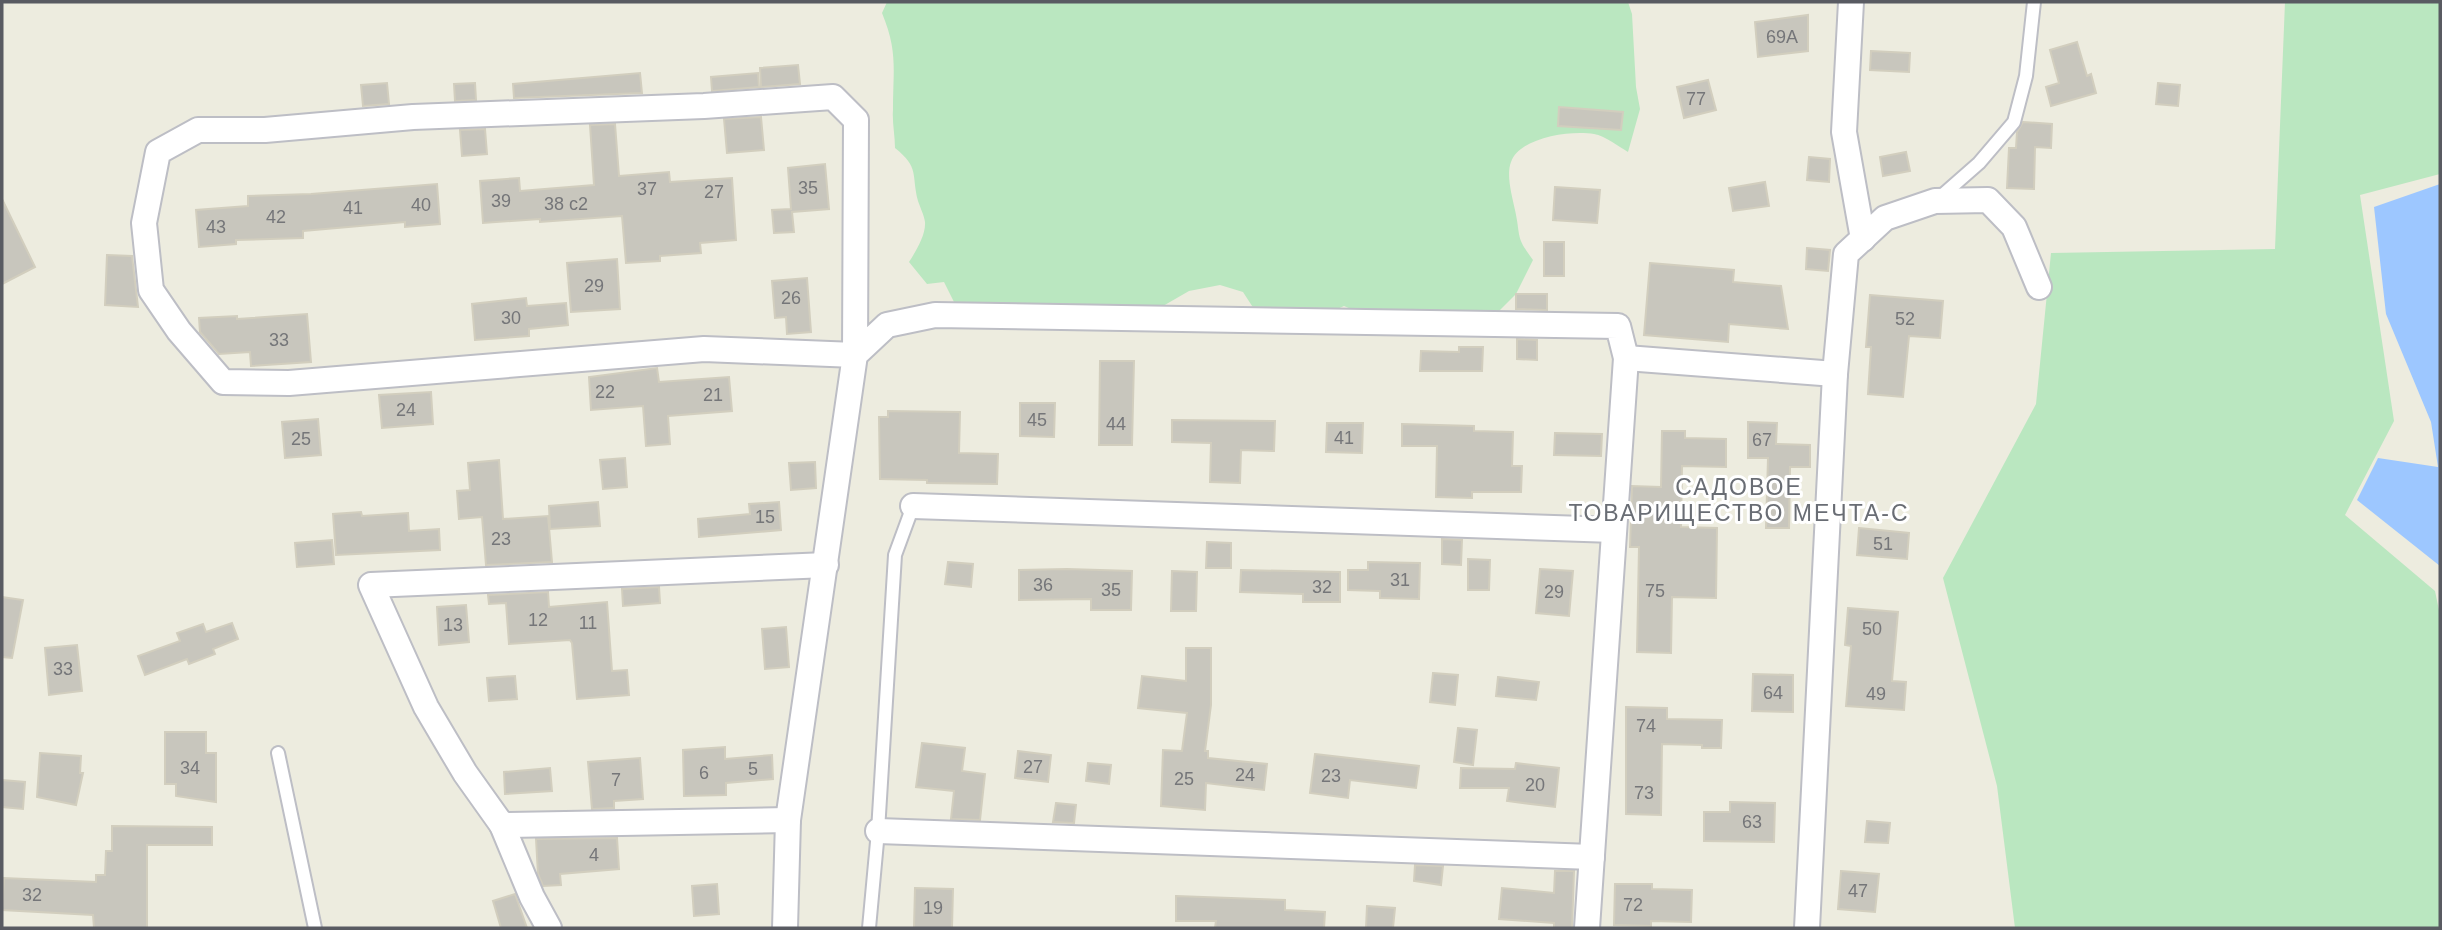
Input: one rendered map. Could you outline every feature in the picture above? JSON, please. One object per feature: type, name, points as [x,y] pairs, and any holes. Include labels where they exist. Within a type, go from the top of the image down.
[{"type":"street","points":[[1851,2],[1844,132],[1863,239]]},
{"type":"street","points":[[785,928],[788,820],[855,355],[856,120],[833,97],[666,108],[413,117],[264,130],[198,130],[158,152],[144,223],[151,290],[178,331],[223,382],[289,383],[704,349],[855,355],[887,325],[935,315],[1618,327],[1626,358],[1587,928]]},
{"type":"street","points":[[1807,928],[1835,374],[1846,254],[1885,218],[1935,201],[1988,200],[2014,228],[2039,287]]},
{"type":"street","points":[[1626,358],[1835,374]]},
{"type":"street","points":[[913,506],[1614,530]]},
{"type":"street","points":[[549,928],[532,897],[502,825],[465,773],[426,707],[371,585],[826,565]]},
{"type":"street","points":[[502,825],[788,820]]},
{"type":"street","points":[[878,831],[1592,857]]},
{"type":"lane","points":[[1935,201],[1979,163],[2014,122],[2026,76],[2034,2]]},
{"type":"lane","points":[[869,928],[878,831],[895,555],[913,506]]},
{"type":"lane","points":[[278,753],[315,928]]},
{"type":"green space","points":[[887,2],[1628,2],[1632,14],[1636,87],[1640,109],[1628,152],[1598,135],[1573,133],[1535,141],[1516,153],[1510,167],[1510,186],[1523,246],[1533,260],[1516,294],[1499,311],[1372,318],[1344,306],[1331,312],[1254,309],[1243,292],[1220,285],[1189,291],[1163,306],[1123,314],[960,314],[944,282],[927,284],[909,262],[922,237],[925,222],[911,166],[895,148],[893,50],[882,13]]},
{"type":"green space","points":[[2285,2],[2440,2],[2440,174],[2360,195],[2394,421],[2345,515],[2435,591],[2440,615],[2440,928],[2015,928],[1997,786],[1943,578],[2036,404],[2051,253],[2275,249]]},
{"type":"water","points":[[2440,184],[2440,566],[2357,500],[2378,458],[2438,467],[2431,422],[2386,314],[2374,207]]},
{"type":"building","points":[[1808,15],[1808,51],[1758,57],[1755,22]]},
{"type":"building","points":[[2077,42],[2087,76],[2091,74],[2096,93],[2051,106],[2046,87],[2059,83],[2050,50]]},
{"type":"building","points":[[1871,51],[1910,53],[1909,72],[1870,70]]},
{"type":"building","points":[[798,65],[800,84],[761,87],[760,68]]},
{"type":"building","points":[[640,73],[642,93],[514,98],[513,84]]},
{"type":"building","points":[[758,73],[759,87],[712,91],[711,77]]},
{"type":"building","points":[[1708,80],[1716,110],[1684,118],[1677,87]]},
{"type":"building","points":[[387,83],[389,104],[363,106],[361,85]]},
{"type":"building","points":[[475,83],[476,100],[455,101],[454,84]]},
{"type":"building","points":[[2158,83],[2180,85],[2178,106],[2156,104]]},
{"type":"building","points":[[1559,107],[1623,112],[1621,130],[1558,126]]},
{"type":"building","points":[[761,117],[764,150],[727,153],[724,119]]},
{"type":"building","points":[[2023,122],[2052,124],[2051,148],[2035,147],[2034,189],[2007,188],[2009,148],[2016,148],[2017,132]]},
{"type":"building","points":[[615,124],[619,176],[669,172],[670,182],[732,178],[736,240],[700,243],[701,253],[660,256],[660,261],[626,263],[622,216],[483,223],[480,181],[519,178],[520,191],[594,185],[590,125]]},
{"type":"building","points":[[485,129],[487,154],[462,156],[460,130]]},
{"type":"building","points":[[1906,152],[1910,171],[1883,176],[1880,157]]},
{"type":"building","points":[[1809,157],[1830,159],[1829,182],[1807,180]]},
{"type":"building","points":[[825,164],[829,209],[792,212],[794,232],[774,233],[772,210],[791,209],[788,168]]},
{"type":"building","points":[[1765,182],[1769,206],[1733,211],[1729,188]]},
{"type":"building","points":[[437,184],[440,224],[405,227],[405,222],[303,231],[303,238],[236,240],[236,244],[199,247],[196,210],[248,206],[248,196]]},
{"type":"building","points":[[1555,187],[1600,190],[1597,223],[1553,220]]},
{"type":"building","points":[[2,199],[35,267],[2,284]]},
{"type":"building","points":[[1544,242],[1564,242],[1564,276],[1544,276]]},
{"type":"building","points":[[1807,248],[1830,250],[1828,271],[1806,269]]},
{"type":"building","points":[[107,255],[132,256],[138,307],[105,305]]},
{"type":"building","points":[[617,259],[620,309],[571,312],[567,263]]},
{"type":"building","points":[[1650,263],[1734,270],[1733,282],[1781,286],[1788,329],[1729,324],[1728,342],[1644,335]]},
{"type":"building","points":[[807,278],[811,332],[787,334],[786,317],[775,318],[772,281]]},
{"type":"building","points":[[1516,294],[1547,294],[1547,310],[1516,309]]},
{"type":"building","points":[[1870,295],[1943,301],[1940,338],[1909,336],[1903,397],[1868,394],[1871,347],[1866,347]]},
{"type":"building","points":[[526,298],[527,306],[566,303],[568,325],[529,329],[529,336],[475,340],[472,304]]},
{"type":"building","points":[[307,314],[311,362],[251,366],[250,352],[219,354],[200,332],[199,318],[237,316],[237,319]]},
{"type":"building","points":[[1517,339],[1537,340],[1537,360],[1517,359]]},
{"type":"building","points":[[1459,347],[1483,347],[1482,371],[1420,371],[1421,351],[1459,352]]},
{"type":"building","points":[[1100,361],[1134,361],[1132,445],[1099,445]]},
{"type":"building","points":[[657,368],[659,382],[729,377],[732,411],[668,416],[670,444],[646,446],[643,406],[591,410],[589,377]]},
{"type":"building","points":[[431,392],[433,424],[382,428],[379,395]]},
{"type":"building","points":[[1020,403],[1055,403],[1054,437],[1020,436]]},
{"type":"building","points":[[888,411],[960,412],[959,453],[998,454],[997,484],[880,479],[879,417],[888,417]]},
{"type":"building","points":[[318,419],[321,455],[285,458],[282,422]]},
{"type":"building","points":[[1172,420],[1275,421],[1274,451],[1241,450],[1240,483],[1210,482],[1211,443],[1172,442]]},
{"type":"building","points":[[1748,422],[1777,423],[1776,444],[1810,445],[1810,467],[1790,467],[1789,528],[1766,528],[1768,458],[1748,458]]},
{"type":"building","points":[[1327,423],[1363,423],[1362,453],[1326,452]]},
{"type":"building","points":[[1402,424],[1474,426],[1474,431],[1513,432],[1512,466],[1522,466],[1521,492],[1472,492],[1472,498],[1436,497],[1437,446],[1402,446]]},
{"type":"building","points":[[1662,431],[1685,431],[1685,438],[1726,439],[1726,467],[1682,466],[1681,527],[1717,528],[1716,598],[1672,597],[1671,653],[1637,652],[1639,547],[1630,547],[1632,486],[1661,487]]},
{"type":"building","points":[[1555,433],[1602,434],[1601,456],[1554,455]]},
{"type":"building","points":[[625,458],[627,487],[603,489],[600,460]]},
{"type":"building","points":[[499,460],[503,519],[548,516],[552,562],[486,565],[482,517],[459,519],[457,491],[470,490],[468,463]]},
{"type":"building","points":[[815,462],[816,488],[791,490],[789,463]]},
{"type":"building","points":[[598,502],[600,526],[550,529],[549,506]]},
{"type":"building","points":[[779,502],[781,530],[699,537],[698,519],[750,514],[749,504]]},
{"type":"building","points":[[361,512],[362,516],[408,513],[409,531],[439,529],[440,550],[336,555],[333,514]]},
{"type":"building","points":[[1859,528],[1909,533],[1907,559],[1857,555]]},
{"type":"building","points":[[1442,539],[1462,540],[1461,565],[1442,564]]},
{"type":"building","points":[[332,540],[334,564],[297,567],[295,543]]},
{"type":"building","points":[[1207,542],[1231,543],[1231,568],[1206,568]]},
{"type":"building","points":[[1468,559],[1490,560],[1489,590],[1468,590]]},
{"type":"building","points":[[948,562],[973,564],[971,587],[945,584]]},
{"type":"building","points":[[1368,562],[1420,563],[1419,599],[1380,598],[1380,591],[1348,590],[1348,570],[1368,570]]},
{"type":"building","points":[[1540,569],[1573,571],[1569,616],[1536,613]]},
{"type":"building","points":[[1019,570],[1132,571],[1131,610],[1091,610],[1091,599],[1019,600]]},
{"type":"building","points":[[1241,570],[1340,572],[1340,602],[1303,602],[1303,594],[1240,592]]},
{"type":"building","points":[[1172,571],[1197,572],[1196,611],[1171,611]]},
{"type":"building","points":[[659,587],[660,603],[623,606],[622,589]]},
{"type":"building","points":[[548,592],[549,607],[607,602],[612,671],[627,670],[629,695],[577,699],[570,640],[509,644],[506,603],[489,604],[488,595]]},
{"type":"building","points":[[2,597],[23,600],[12,658],[2,657]]},
{"type":"building","points":[[466,605],[469,642],[439,645],[437,607]]},
{"type":"building","points":[[1848,608],[1898,612],[1892,681],[1906,682],[1904,710],[1846,706],[1851,646],[1845,645]]},
{"type":"building","points":[[232,623],[238,639],[213,649],[215,654],[189,664],[187,659],[145,675],[138,656],[180,641],[177,633],[203,624],[206,632]]},
{"type":"building","points":[[786,627],[789,667],[765,669],[762,629]]},
{"type":"building","points":[[77,645],[82,691],[49,695],[45,648]]},
{"type":"building","points":[[1186,648],[1211,648],[1211,705],[1205,751],[1208,751],[1208,758],[1267,764],[1264,790],[1206,783],[1205,810],[1161,806],[1163,750],[1182,751],[1187,713],[1138,708],[1142,676],[1186,681]]},
{"type":"building","points":[[1433,673],[1458,675],[1455,705],[1430,702]]},
{"type":"building","points":[[1753,674],[1793,675],[1793,712],[1752,711]]},
{"type":"building","points":[[515,676],[517,699],[489,701],[487,678]]},
{"type":"building","points":[[1498,677],[1539,682],[1536,700],[1496,696]]},
{"type":"building","points":[[1626,707],[1667,708],[1667,719],[1722,720],[1721,748],[1662,744],[1661,815],[1626,814]]},
{"type":"building","points":[[1458,728],[1477,730],[1473,765],[1454,762]]},
{"type":"building","points":[[165,732],[206,732],[206,753],[216,753],[216,802],[176,796],[176,784],[165,784]]},
{"type":"building","points":[[922,743],[965,748],[962,771],[985,774],[980,820],[951,819],[954,791],[916,787]]},
{"type":"building","points":[[725,747],[725,759],[772,755],[773,779],[726,783],[726,795],[684,796],[683,750]]},
{"type":"building","points":[[1018,751],[1051,755],[1048,782],[1015,778]]},
{"type":"building","points":[[40,753],[81,756],[80,773],[83,773],[76,805],[37,797]]},
{"type":"building","points":[[1315,754],[1419,766],[1416,788],[1350,780],[1348,798],[1310,793]]},
{"type":"building","points":[[640,758],[643,799],[614,801],[614,808],[592,809],[588,762]]},
{"type":"building","points":[[1088,763],[1111,765],[1109,784],[1086,781]]},
{"type":"building","points":[[1516,763],[1559,768],[1555,807],[1507,801],[1509,788],[1460,788],[1461,768],[1515,769]]},
{"type":"building","points":[[550,768],[552,791],[505,794],[504,772]]},
{"type":"building","points":[[2,780],[25,782],[23,809],[2,807]]},
{"type":"building","points":[[1730,802],[1775,803],[1774,842],[1704,841],[1704,812],[1730,812]]},
{"type":"building","points":[[1056,803],[1076,805],[1074,823],[1053,822]]},
{"type":"building","points":[[1867,821],[1890,823],[1888,843],[1865,842]]},
{"type":"building","points":[[112,826],[212,827],[212,845],[147,845],[147,928],[94,928],[93,915],[2,910],[4,878],[96,882],[96,875],[105,875],[106,851],[112,851]]},
{"type":"building","points":[[617,838],[619,869],[560,874],[561,885],[543,886],[538,874],[536,839]]},
{"type":"building","points":[[1415,865],[1443,866],[1441,885],[1414,881]]},
{"type":"building","points":[[1555,871],[1574,871],[1572,928],[1554,928],[1554,923],[1499,919],[1502,888],[1554,893]]},
{"type":"building","points":[[1841,871],[1879,874],[1875,912],[1838,909]]},
{"type":"building","points":[[717,884],[719,914],[694,916],[692,886]]},
{"type":"building","points":[[1615,884],[1652,884],[1652,889],[1692,890],[1691,922],[1651,921],[1651,926],[1614,925]]},
{"type":"building","points":[[915,888],[953,889],[952,928],[914,928]]},
{"type":"building","points":[[515,894],[527,928],[501,928],[493,901]]},
{"type":"building","points":[[1176,896],[1285,900],[1285,910],[1325,912],[1324,928],[1215,928],[1216,921],[1176,921]]},
{"type":"building","points":[[1367,906],[1395,908],[1393,928],[1366,928]]},
{"type":"district","name":"САДОВОЕ ТОВАРИЩЕСТВО МЕЧТА-С","points":[[1739,500]]}]
